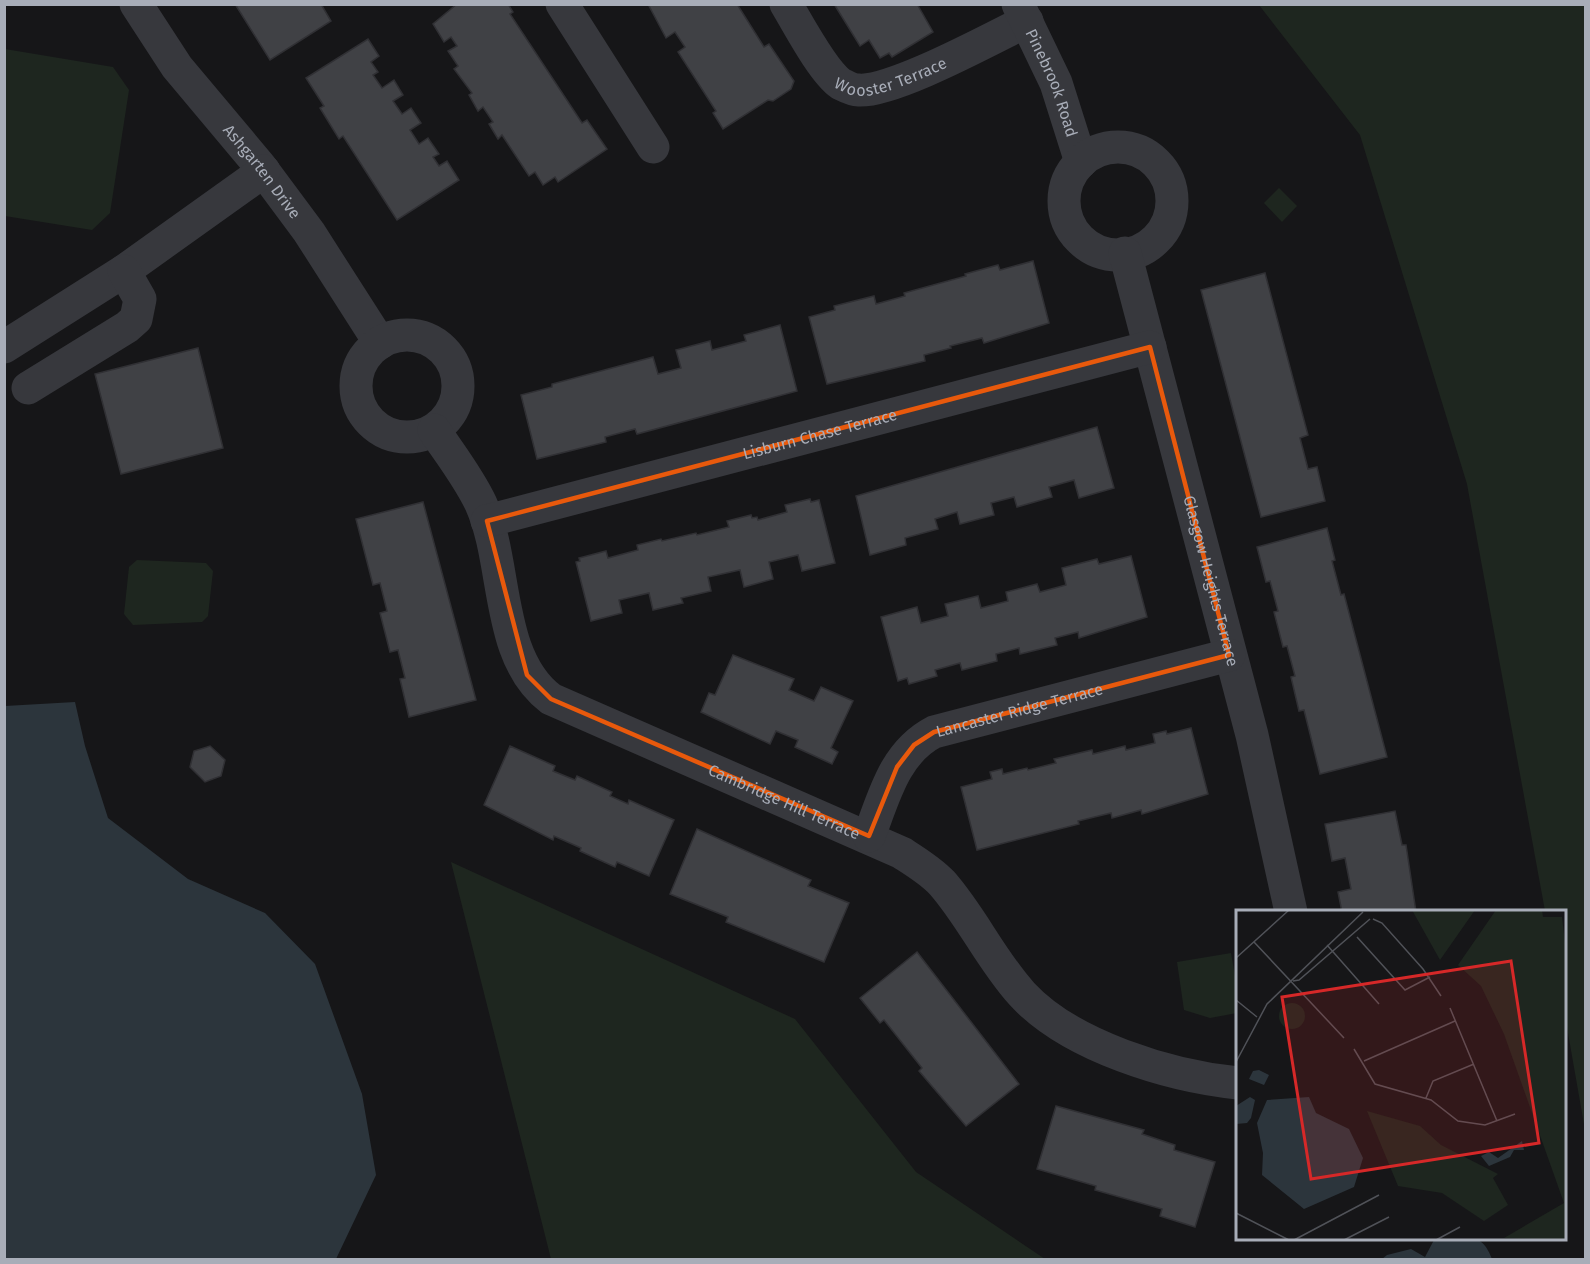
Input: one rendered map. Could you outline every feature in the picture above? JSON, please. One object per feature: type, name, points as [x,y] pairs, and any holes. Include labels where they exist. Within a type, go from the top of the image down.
[{"type":"street","name":"Ashgarten Drive","points":[[136,4],[177,67],[264,171],[309,232],[380,343]]},
{"type":"street","points":[[562,4],[653,147]]},
{"type":"street","name":"Wooster Terrace","points":[[786,4],[830,74],[841,84],[856,91],[878,88],[910,77],[1022,13]]},
{"type":"street","name":"Pinebrook Road","points":[[1022,13],[1056,83],[1081,162]]},
{"type":"street","points":[[1110,147],[1127,148],[1143,153],[1156,163],[1166,176],[1172,192],[1172,208],[1167,222],[1148,246],[1125,253],[1103,253],[1088,246],[1076,235],[1068,221],[1064,205],[1065,190],[1071,174],[1081,162],[1094,152],[1110,147]]},
{"type":"street","points":[[4,347],[124,271],[264,171]]},
{"type":"street","name":"Glasgow Heights Terrace","points":[[1125,253],[1271,812],[1291,910]]},
{"type":"street","points":[[28,388],[136,319],[140,299],[124,271]]},
{"type":"street","points":[[408,335],[422,337],[436,343],[455,366],[459,380],[459,395],[454,409],[434,430],[420,436],[392,435],[379,429],[360,407],[356,379],[361,364],[380,343],[408,335]]},
{"type":"street","name":"Lisburn Chase Terrace","points":[[487,521],[1150,347]]},
{"type":"street","name":"Cambridge Hill Terrace","points":[[434,430],[474,490],[487,521],[521,664],[540,690],[551,699],[869,836],[902,853],[942,883],[1022,994],[1062,1026],[1136,1059],[1184,1074],[1236,1083]]},
{"type":"street","name":"Lancaster Ridge Terrace","points":[[869,836],[897,767],[914,745],[934,732],[1229,655]]},
{"type":"highlighted area","points":[[1150,347],[1229,655],[934,732],[914,745],[897,767],[869,836],[551,699],[527,675],[487,521]]},
{"type":"shaded area","points":[[1259,5],[1585,5],[1585,1130],[1566,1022],[1566,910],[1545,910],[1467,484],[1360,135]]},
{"type":"shaded area","points":[[5,49],[113,67],[129,90],[110,213],[92,230],[5,216]]},
{"type":"shaded area","points":[[1279,188],[1297,206],[1282,222],[1264,203]]},
{"type":"shaded area","points":[[137,560],[206,563],[213,571],[208,616],[202,622],[133,625],[124,614],[129,567]]},
{"type":"shaded area","points":[[75,702],[85,746],[108,818],[188,879],[265,913],[315,964],[362,1094],[376,1175],[336,1259],[5,1259],[5,706]]},
{"type":"shaded area","points":[[451,862],[795,1019],[916,1172],[1045,1259],[551,1259]]},
{"type":"shaded area","points":[[1231,953],[1236,981],[1236,1013],[1210,1018],[1184,1010],[1177,962]]},
{"type":"shaded area","points":[[1434,1240],[1479,1240],[1484,1244],[1492,1259],[1382,1259],[1387,1255],[1411,1249],[1425,1257]]},
{"type":"building","points":[[235,4],[321,4],[331,21],[270,60]]},
{"type":"building","points":[[457,4],[508,4],[513,12],[510,14],[582,123],[587,120],[607,149],[558,182],[555,177],[543,185],[535,172],[529,176],[502,135],[498,139],[489,124],[493,122],[483,107],[478,111],[469,95],[472,93],[454,69],[458,66],[448,51],[457,46],[451,37],[444,42],[433,24]]},
{"type":"building","points":[[648,4],[737,4],[764,47],[769,44],[794,81],[791,89],[773,101],[768,100],[723,129],[713,113],[716,111],[678,52],[685,47],[675,32],[666,38]]},
{"type":"building","points":[[834,4],[917,4],[933,32],[892,57],[889,53],[880,58],[869,40],[860,46]]},
{"type":"building","points":[[368,39],[379,56],[371,62],[378,72],[373,75],[382,88],[394,80],[403,95],[393,101],[402,114],[411,108],[421,123],[410,130],[419,144],[428,138],[439,154],[433,157],[439,166],[447,161],[459,180],[397,220],[343,136],[339,139],[320,108],[324,106],[306,78]]},
{"type":"building","points":[[1033,261],[1049,323],[984,343],[982,338],[950,346],[951,348],[924,355],[925,361],[827,384],[809,317],[835,310],[834,306],[874,296],[876,304],[905,296],[904,293],[998,265],[1000,270]]},
{"type":"building","points":[[1265,273],[1308,435],[1300,438],[1308,469],[1317,467],[1325,501],[1261,517],[1201,290]]},
{"type":"building","points":[[780,325],[797,391],[637,434],[635,429],[605,437],[606,442],[537,459],[521,395],[552,387],[552,384],[653,357],[658,374],[681,368],[676,350],[710,341],[712,350],[746,341],[744,335]]},
{"type":"building","points":[[198,348],[223,448],[121,474],[95,374]]},
{"type":"building","points":[[1097,427],[1114,488],[1079,498],[1074,480],[1049,487],[1052,497],[1017,507],[1014,497],[991,503],[994,515],[960,524],[957,512],[935,519],[938,529],[905,538],[906,545],[870,555],[856,496]]},
{"type":"building","points":[[810,499],[811,502],[819,500],[835,563],[802,571],[798,555],[769,562],[773,579],[744,587],[740,570],[708,577],[711,591],[681,598],[683,603],[653,610],[649,593],[619,600],[622,613],[591,621],[576,562],[580,561],[579,558],[606,551],[608,558],[638,550],[637,545],[729,527],[727,521],[751,515],[752,518],[757,517],[758,520],[787,512],[785,505]]},
{"type":"building","points":[[423,502],[476,700],[409,717],[400,679],[405,678],[398,650],[390,652],[380,613],[387,611],[380,583],[373,585],[356,519]]},
{"type":"building","points":[[1327,528],[1335,560],[1332,561],[1341,595],[1344,594],[1387,757],[1320,774],[1304,710],[1299,711],[1291,677],[1295,676],[1287,646],[1283,647],[1274,612],[1278,611],[1270,581],[1266,582],[1257,547]]},
{"type":"building","points":[[1131,556],[1147,617],[1079,638],[1078,632],[1055,638],[1057,645],[1020,654],[1019,648],[996,654],[997,661],[962,670],[960,663],[935,670],[937,676],[909,684],[907,678],[898,681],[881,617],[917,607],[921,623],[948,616],[945,604],[978,596],[981,608],[1008,601],[1006,592],[1037,584],[1040,592],[1066,585],[1062,568],[1097,559],[1099,564]]},
{"type":"building","points":[[733,655],[794,679],[789,690],[814,701],[821,687],[853,701],[831,748],[838,752],[832,764],[795,747],[798,740],[776,731],[770,744],[701,712],[709,693],[715,695]]},
{"type":"building","points":[[1191,728],[1208,794],[1142,814],[1141,810],[1112,818],[1111,813],[1078,821],[1079,824],[977,850],[961,787],[992,779],[990,772],[1002,769],[1003,774],[1027,768],[1028,770],[1056,763],[1054,759],[1092,750],[1093,754],[1125,746],[1126,750],[1155,743],[1153,734],[1166,731],[1167,734]]},
{"type":"building","points":[[210,746],[225,760],[221,776],[205,782],[190,767],[194,751]]},
{"type":"building","points":[[510,746],[555,766],[553,771],[575,780],[577,776],[612,792],[610,796],[628,804],[629,800],[674,820],[649,876],[617,862],[615,867],[580,851],[581,848],[554,836],[553,840],[484,805]]},
{"type":"building","points":[[1395,811],[1402,845],[1406,845],[1416,910],[1342,910],[1338,892],[1351,889],[1345,858],[1332,861],[1325,824]]},
{"type":"building","points":[[697,829],[811,880],[808,886],[849,903],[824,962],[726,922],[728,917],[670,894]]},
{"type":"building","points":[[917,952],[1019,1084],[966,1126],[919,1071],[922,1068],[884,1020],[880,1023],[860,998]]},
{"type":"building","points":[[1056,1106],[1144,1130],[1142,1134],[1175,1145],[1174,1150],[1215,1162],[1195,1227],[1160,1216],[1162,1209],[1095,1190],[1096,1186],[1037,1169]]}]
